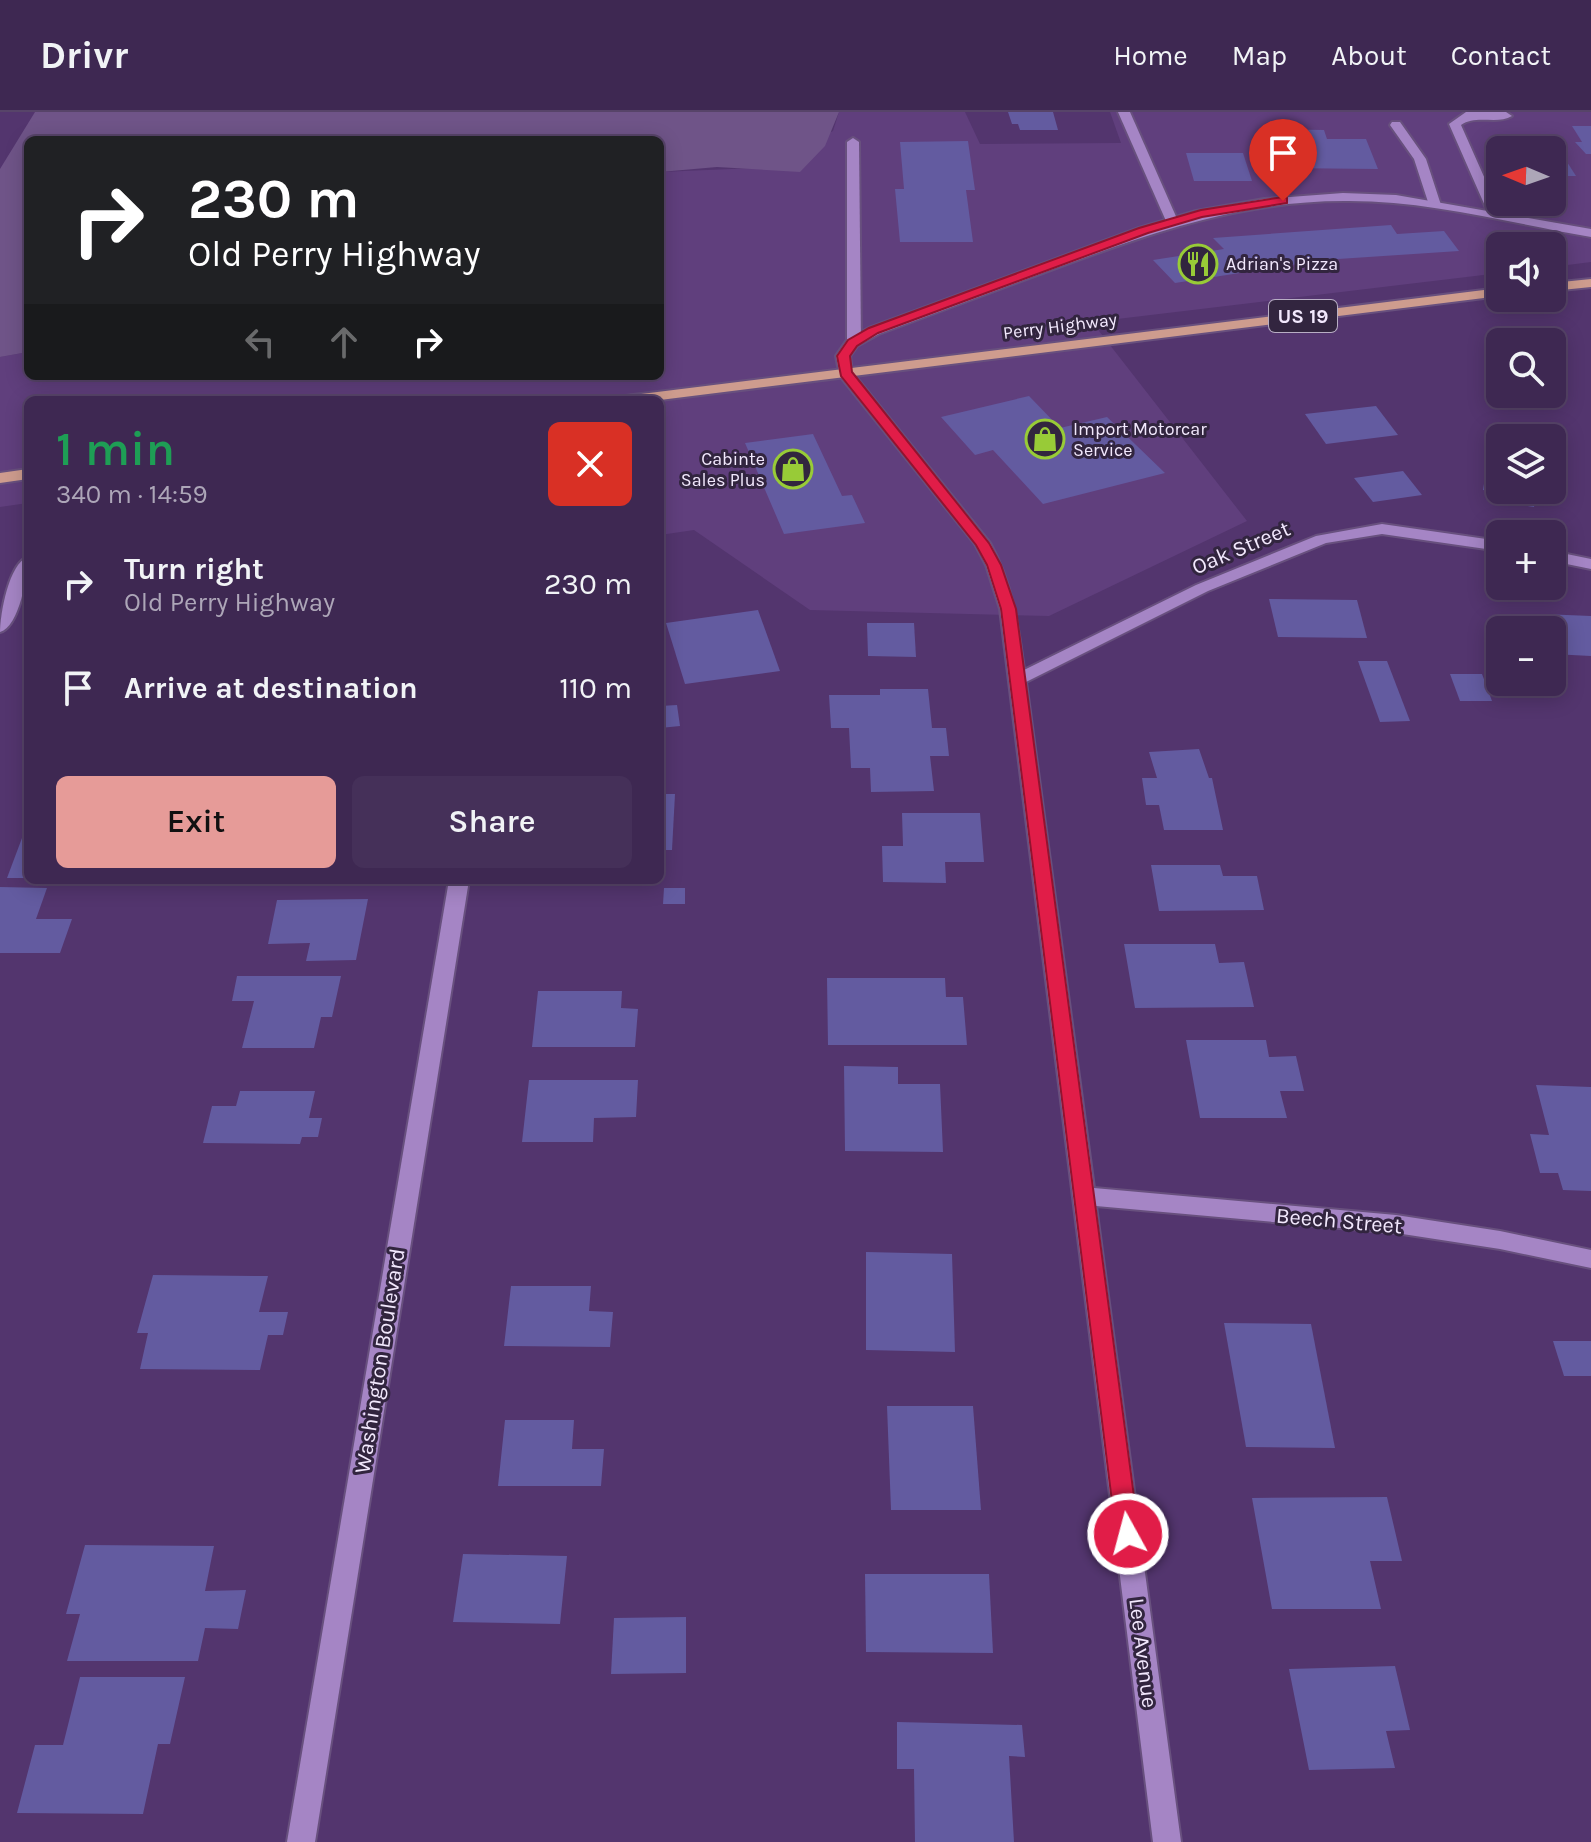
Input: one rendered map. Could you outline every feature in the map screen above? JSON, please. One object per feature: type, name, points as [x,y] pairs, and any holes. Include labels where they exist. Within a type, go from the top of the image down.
[{"type":"main road","points":[[1566,286],[1591,283]]},
{"type":"main road","name":"Perry Highway","points":[[658,396],[1486,294]]},
{"type":"main road","points":[[0,478],[24,475]]},
{"type":"street","points":[[1124,112],[1172,221]]},
{"type":"street","points":[[1486,195],[1455,124],[1466,116],[1506,116]]},
{"type":"street","points":[[1396,125],[1420,159],[1435,205]]},
{"type":"street","points":[[853,142],[854,342]]},
{"type":"street","points":[[845,373],[843,356],[854,342],[874,331],[1172,221],[1231,207],[1303,199],[1368,197],[1486,214]]},
{"type":"street","points":[[1500,216],[1591,233]]},
{"type":"street","name":"Lee Avenue","points":[[845,373],[982,543],[1002,586],[1017,680],[1167,1842]]},
{"type":"street","name":"Oak Street","points":[[1017,680],[1202,588],[1322,539],[1382,529],[1486,544]]},
{"type":"street","points":[[1566,559],[1591,564]]},
{"type":"street","points":[[0,627],[24,571]]},
{"type":"street","name":"Washington Boulevard","points":[[301,1842],[458,884]]},
{"type":"street","name":"Beech Street","points":[[1084,1196],[1396,1224],[1500,1240],[1591,1259]]},
{"type":"shaded area","points":[[35,112],[839,112],[825,146],[800,172],[717,167],[664,172],[664,136],[24,136],[24,353],[0,357],[0,169]]},
{"type":"shaded area","points":[[839,112],[965,112],[980,144],[1121,143],[1110,112],[1591,112],[1591,262],[1566,265],[1566,232],[1486,232],[1486,275],[1092,322],[1247,521],[1049,616],[810,610],[694,530],[664,534],[664,396],[24,396],[24,504],[0,507],[0,357],[24,353],[24,380],[664,380],[664,172],[755,168],[833,131]]},
{"type":"building","points":[[1008,112],[1053,112],[1058,130],[1020,130],[1018,124],[1012,124]]},
{"type":"building","points":[[1572,126],[1591,126],[1591,154],[1586,154],[1575,142],[1582,142]]},
{"type":"building","points":[[1269,129],[1324,130],[1327,139],[1366,139],[1378,169],[1282,168]]},
{"type":"building","points":[[968,141],[975,190],[966,190],[973,242],[900,242],[895,189],[904,189],[900,142]]},
{"type":"building","points":[[1186,153],[1243,153],[1252,181],[1194,181]]},
{"type":"building","points":[[1566,160],[1576,176],[1566,176]]},
{"type":"building","points":[[1391,225],[1397,234],[1444,231],[1459,251],[1323,260],[1175,283],[1153,260],[1224,249],[1213,238]]},
{"type":"building","name":"Import Motorcar Service","points":[[1029,396],[1060,428],[1107,417],[1165,473],[1043,504],[993,450],[975,455],[941,417]]},
{"type":"building","points":[[1376,406],[1398,435],[1326,444],[1305,414]]},
{"type":"building","name":"Cabinte Sales Plus","points":[[813,434],[842,496],[852,495],[865,523],[784,534],[745,443]]},
{"type":"building","points":[[1403,471],[1422,495],[1373,502],[1354,478]]},
{"type":"building","points":[[1269,599],[1357,600],[1367,638],[1278,637]]},
{"type":"building","points":[[758,610],[780,671],[685,684],[666,623]]},
{"type":"building","points":[[1542,614],[1591,616],[1591,656],[1566,655],[1566,616]]},
{"type":"building","points":[[867,623],[914,623],[916,657],[868,656]]},
{"type":"building","points":[[1358,661],[1387,661],[1410,721],[1380,722]]},
{"type":"building","points":[[1450,674],[1482,674],[1486,696],[1490,696],[1492,701],[1460,701]]},
{"type":"building","points":[[880,689],[928,689],[932,728],[946,728],[949,756],[930,756],[934,791],[871,792],[870,768],[851,768],[849,728],[831,728],[829,695],[880,695]]},
{"type":"building","points":[[677,705],[680,726],[664,728],[664,706]]},
{"type":"building","points":[[1199,749],[1209,778],[1212,778],[1223,830],[1164,830],[1159,805],[1146,805],[1142,778],[1157,778],[1149,752]]},
{"type":"building","points":[[664,794],[675,794],[672,850],[664,850]]},
{"type":"building","points":[[902,813],[980,813],[984,862],[945,862],[946,883],[883,882],[882,846],[903,846]]},
{"type":"building","points":[[22,838],[24,838],[24,878],[7,878]]},
{"type":"building","points":[[1151,865],[1220,865],[1223,876],[1257,876],[1264,910],[1159,911]]},
{"type":"building","points":[[0,887],[47,888],[36,919],[72,919],[60,953],[0,953]]},
{"type":"building","points":[[664,888],[685,888],[685,904],[663,904]]},
{"type":"building","points":[[368,899],[356,960],[306,961],[310,943],[268,944],[277,900]]},
{"type":"building","points":[[1124,944],[1215,944],[1219,963],[1244,962],[1254,1007],[1135,1008]]},
{"type":"building","points":[[237,976],[341,976],[332,1017],[321,1017],[314,1048],[242,1048],[254,1001],[232,1001]]},
{"type":"building","points":[[827,978],[945,978],[946,997],[963,997],[967,1045],[828,1045]]},
{"type":"building","points":[[538,991],[622,991],[621,1008],[638,1009],[635,1047],[532,1047]]},
{"type":"building","points":[[1186,1040],[1266,1040],[1269,1057],[1296,1056],[1304,1091],[1280,1091],[1287,1118],[1200,1118]]},
{"type":"building","points":[[844,1066],[898,1067],[898,1084],[940,1084],[943,1152],[845,1151]]},
{"type":"building","points":[[529,1080],[638,1080],[636,1117],[594,1118],[593,1142],[522,1142]]},
{"type":"building","points":[[1536,1085],[1591,1087],[1591,1191],[1563,1190],[1558,1173],[1540,1173],[1530,1134],[1549,1135]]},
{"type":"building","points":[[240,1091],[315,1091],[309,1118],[322,1118],[318,1137],[302,1137],[300,1144],[203,1143],[212,1106],[236,1106]]},
{"type":"building","points":[[866,1252],[952,1254],[955,1352],[866,1350]]},
{"type":"building","points":[[153,1275],[268,1276],[259,1312],[288,1312],[283,1335],[268,1335],[260,1370],[140,1369],[148,1333],[137,1333]]},
{"type":"building","points":[[511,1286],[591,1286],[589,1311],[613,1312],[610,1347],[504,1346]]},
{"type":"building","points":[[1224,1323],[1311,1324],[1335,1448],[1246,1447]]},
{"type":"building","points":[[1553,1341],[1591,1341],[1591,1376],[1564,1376]]},
{"type":"building","points":[[887,1406],[973,1406],[981,1510],[891,1510]]},
{"type":"building","points":[[505,1420],[574,1420],[572,1449],[604,1449],[601,1486],[498,1486]]},
{"type":"building","points":[[1387,1497],[1402,1561],[1370,1561],[1381,1609],[1272,1609],[1252,1498]]},
{"type":"building","points":[[85,1545],[214,1546],[205,1591],[246,1590],[238,1629],[205,1628],[198,1661],[67,1661],[80,1614],[66,1614]]},
{"type":"building","points":[[463,1554],[567,1556],[560,1624],[453,1622]]},
{"type":"building","points":[[865,1574],[989,1574],[993,1653],[866,1652]]},
{"type":"building","points":[[686,1617],[686,1673],[611,1674],[614,1618]]},
{"type":"building","points":[[1395,1666],[1410,1730],[1386,1731],[1395,1768],[1309,1770],[1289,1669]]},
{"type":"building","points":[[80,1677],[185,1677],[170,1744],[158,1744],[143,1814],[17,1813],[35,1745],[63,1745]]},
{"type":"building","points":[[897,1722],[1022,1725],[1025,1757],[1009,1756],[1014,1842],[915,1842],[914,1769],[897,1769]]},
{"type":"place","name":"Adrian's Pizza","points":[[1198,264]]},
{"type":"place","name":"Import Motorcar Service","points":[[1045,439]]},
{"type":"place","name":"Cabinte Sales Plus","points":[[793,469]]},
{"type":"route","points":[[1128,1534],[1008,609],[994,565],[982,543],[845,373],[843,356],[852,343],[874,331],[1172,221],[1231,207],[1283,201]]}]
